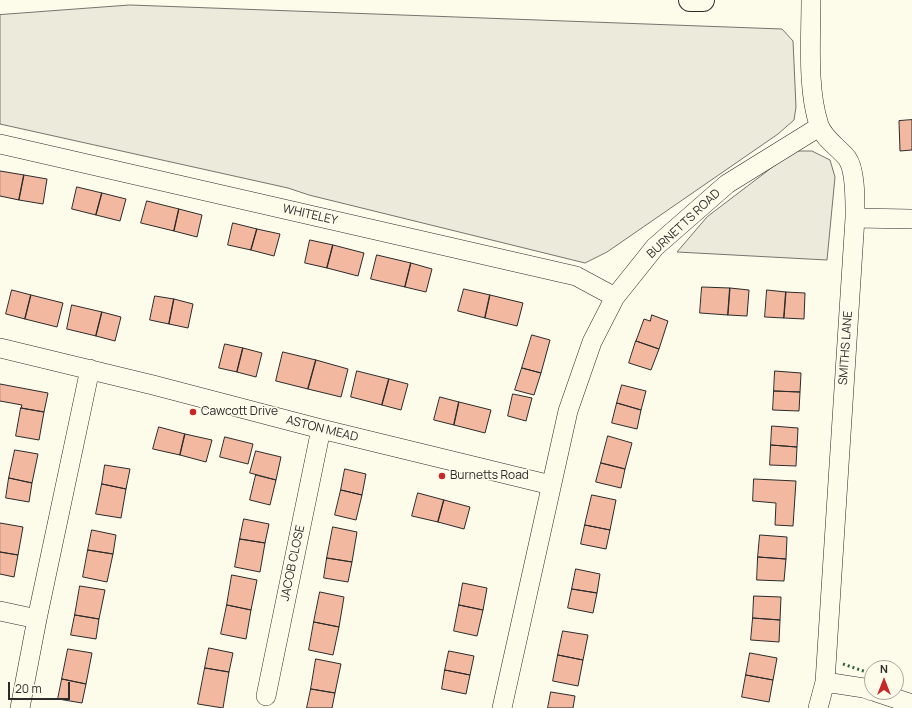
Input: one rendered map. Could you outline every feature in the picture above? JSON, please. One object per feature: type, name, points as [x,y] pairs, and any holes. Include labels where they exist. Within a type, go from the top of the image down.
[{"type":"main road","points":[[690,0],[703,0]]},
{"type":"street","name":"SMITHS LANE","points":[[811,0],[812,92],[819,127],[830,142],[848,159],[855,182],[855,218],[825,682],[818,708]]},
{"type":"street","name":"BURNETTS ROAD","points":[[502,708],[568,411],[592,342],[615,297],[655,247],[727,184],[819,127]]},
{"type":"street","name":"WHITELEY","points":[[0,144],[576,276],[615,297]]},
{"type":"street","points":[[855,218],[912,219]]},
{"type":"street","name":"ASTON MEAD","points":[[0,348],[90,369],[321,429],[551,485]]},
{"type":"street","points":[[20,708],[37,619],[90,369]]},
{"type":"street","name":"JACOB CLOSE","points":[[265,696],[321,429]]},
{"type":"street","points":[[0,611],[37,619]]},
{"type":"street","points":[[825,682],[864,688]]},
{"type":"street","points":[[900,700],[912,704]]},
{"type":"shaded area","points":[[130,5],[782,29],[793,41],[796,107],[794,120],[778,134],[607,252],[585,263],[309,195],[288,188],[0,124],[0,15]]},
{"type":"shaded area","points":[[794,151],[812,151],[830,160],[835,177],[827,260],[677,252],[707,217]]},
{"type":"building","points":[[912,120],[912,150],[900,151],[899,121]]},
{"type":"building","points":[[0,171],[24,175],[19,200],[0,196]]},
{"type":"building","points":[[24,175],[47,179],[43,204],[19,200]]},
{"type":"building","points":[[77,187],[102,193],[96,215],[72,209]]},
{"type":"building","points":[[102,193],[126,199],[120,221],[96,215]]},
{"type":"building","points":[[147,201],[179,209],[174,231],[141,223]]},
{"type":"building","points":[[179,209],[202,215],[197,237],[174,231]]},
{"type":"building","points":[[233,223],[257,229],[251,250],[228,245]]},
{"type":"building","points":[[257,229],[280,234],[274,256],[251,250]]},
{"type":"building","points":[[310,240],[333,245],[327,268],[305,263]]},
{"type":"building","points":[[333,245],[364,253],[358,276],[327,268]]},
{"type":"building","points":[[377,255],[411,263],[405,287],[371,279]]},
{"type":"building","points":[[411,263],[432,269],[426,292],[405,287]]},
{"type":"building","points":[[702,287],[730,288],[728,315],[700,313]]},
{"type":"building","points":[[730,288],[749,290],[747,316],[728,315]]},
{"type":"building","points":[[464,289],[490,295],[485,318],[458,311]]},
{"type":"building","points":[[12,290],[31,295],[25,319],[6,314]]},
{"type":"building","points":[[767,290],[786,292],[784,318],[765,317]]},
{"type":"building","points":[[786,292],[805,293],[804,319],[784,318]]},
{"type":"building","points":[[31,295],[63,303],[57,327],[25,319]]},
{"type":"building","points":[[490,295],[523,303],[517,326],[485,318]]},
{"type":"building","points":[[155,296],[174,299],[169,324],[150,320]]},
{"type":"building","points":[[174,299],[193,304],[188,328],[169,324]]},
{"type":"building","points":[[72,305],[102,312],[96,336],[67,329]]},
{"type":"building","points":[[102,312],[121,317],[115,341],[96,336]]},
{"type":"building","points":[[652,315],[668,321],[659,349],[636,341],[644,319],[650,321]]},
{"type":"building","points":[[532,335],[550,340],[541,373],[522,368]]},
{"type":"building","points":[[636,341],[659,349],[651,370],[629,363]]},
{"type":"building","points":[[225,344],[243,348],[237,372],[219,368]]},
{"type":"building","points":[[243,348],[262,353],[256,377],[237,372]]},
{"type":"building","points":[[283,352],[316,360],[308,389],[276,381]]},
{"type":"building","points":[[316,360],[348,369],[341,397],[308,389]]},
{"type":"building","points":[[522,368],[541,373],[534,395],[515,390]]},
{"type":"building","points":[[357,371],[389,379],[382,405],[351,397]]},
{"type":"building","points":[[775,371],[801,373],[800,392],[774,391]]},
{"type":"building","points":[[389,379],[408,384],[401,410],[382,405]]},
{"type":"building","points":[[0,384],[48,393],[44,412],[21,408],[22,405],[0,401]]},
{"type":"building","points":[[622,385],[646,391],[641,410],[617,403]]},
{"type":"building","points":[[774,391],[800,392],[799,411],[773,410]]},
{"type":"building","points":[[513,394],[532,398],[526,421],[508,416]]},
{"type":"building","points":[[440,397],[459,402],[454,425],[434,420]]},
{"type":"building","points":[[459,402],[491,410],[485,433],[454,425]]},
{"type":"building","points":[[617,403],[641,410],[637,429],[612,423]]},
{"type":"building","points":[[21,408],[44,412],[39,440],[16,436]]},
{"type":"building","points":[[772,426],[798,428],[797,447],[771,445]]},
{"type":"building","points":[[159,427],[185,434],[180,455],[153,449]]},
{"type":"building","points":[[185,434],[212,440],[206,462],[180,455]]},
{"type":"building","points":[[608,436],[632,443],[625,469],[601,463]]},
{"type":"building","points":[[225,437],[253,444],[248,464],[220,457]]},
{"type":"building","points":[[771,445],[797,447],[796,466],[770,465]]},
{"type":"building","points":[[15,450],[38,454],[32,483],[9,478]]},
{"type":"building","points":[[256,451],[281,457],[276,480],[250,473]]},
{"type":"building","points":[[601,463],[625,469],[621,488],[596,482]]},
{"type":"building","points":[[105,465],[130,469],[126,489],[102,484]]},
{"type":"building","points":[[345,469],[366,474],[362,495],[341,490]]},
{"type":"building","points":[[256,475],[276,480],[270,505],[250,500]]},
{"type":"building","points":[[9,478],[32,483],[29,502],[6,498]]},
{"type":"building","points":[[754,479],[796,481],[793,526],[775,525],[776,503],[753,501]]},
{"type":"building","points":[[102,484],[126,489],[121,518],[96,514]]},
{"type":"building","points":[[341,490],[362,495],[356,520],[335,515]]},
{"type":"building","points":[[418,493],[444,500],[438,522],[412,516]]},
{"type":"building","points":[[592,495],[616,500],[610,530],[585,525]]},
{"type":"building","points":[[444,500],[470,507],[464,529],[438,522]]},
{"type":"building","points":[[244,519],[269,524],[265,543],[240,539]]},
{"type":"building","points":[[0,523],[23,527],[18,555],[0,552]]},
{"type":"building","points":[[585,525],[610,530],[606,549],[581,544]]},
{"type":"building","points":[[333,527],[357,532],[352,562],[327,558]]},
{"type":"building","points":[[92,530],[116,535],[113,554],[88,550]]},
{"type":"building","points":[[760,535],[787,537],[786,559],[758,557]]},
{"type":"building","points":[[240,539],[265,543],[260,572],[235,567]]},
{"type":"building","points":[[88,550],[113,554],[107,582],[83,577]]},
{"type":"building","points":[[0,552],[18,555],[14,577],[0,574]]},
{"type":"building","points":[[758,557],[786,559],[784,581],[757,580]]},
{"type":"building","points":[[327,558],[352,562],[348,582],[324,578]]},
{"type":"building","points":[[576,569],[600,574],[597,593],[572,589]]},
{"type":"building","points":[[232,575],[257,580],[251,610],[227,605]]},
{"type":"building","points":[[463,583],[487,588],[483,610],[459,605]]},
{"type":"building","points":[[80,586],[105,590],[99,619],[75,615]]},
{"type":"building","points":[[572,589],[597,593],[593,613],[568,608]]},
{"type":"building","points":[[320,592],[344,597],[339,627],[314,622]]},
{"type":"building","points":[[754,596],[781,597],[780,620],[753,618]]},
{"type":"building","points":[[227,605],[251,610],[246,639],[221,634]]},
{"type":"building","points":[[459,605],[483,610],[477,636],[454,631]]},
{"type":"building","points":[[75,615],[99,619],[96,639],[71,635]]},
{"type":"building","points":[[753,618],[780,620],[779,642],[751,640]]},
{"type":"building","points":[[314,622],[339,627],[333,655],[309,650]]},
{"type":"building","points":[[563,631],[588,635],[583,660],[558,655]]},
{"type":"building","points":[[209,648],[233,653],[229,672],[205,668]]},
{"type":"building","points":[[68,649],[92,653],[86,684],[62,679]]},
{"type":"building","points":[[449,651],[474,656],[470,675],[445,670]]},
{"type":"building","points":[[750,653],[777,658],[773,680],[746,675]]},
{"type":"building","points":[[558,655],[583,660],[578,686],[553,681]]},
{"type":"building","points":[[316,659],[341,664],[335,693],[311,689]]},
{"type":"building","points":[[205,668],[229,672],[223,708],[198,704]]},
{"type":"building","points":[[445,670],[470,675],[466,694],[442,689]]},
{"type":"building","points":[[746,675],[773,680],[769,702],[742,697]]},
{"type":"building","points":[[62,679],[86,684],[82,703],[58,699]]},
{"type":"building","points":[[311,689],[335,693],[332,708],[307,708]]},
{"type":"building","points":[[551,692],[575,696],[573,708],[548,708]]},
{"type":"hedge","points":[[843,664],[864,671]]},
{"type":"place","name":"Cawcott Drive","points":[[193,412]]},
{"type":"place","name":"Burnetts Road","points":[[442,476]]}]
